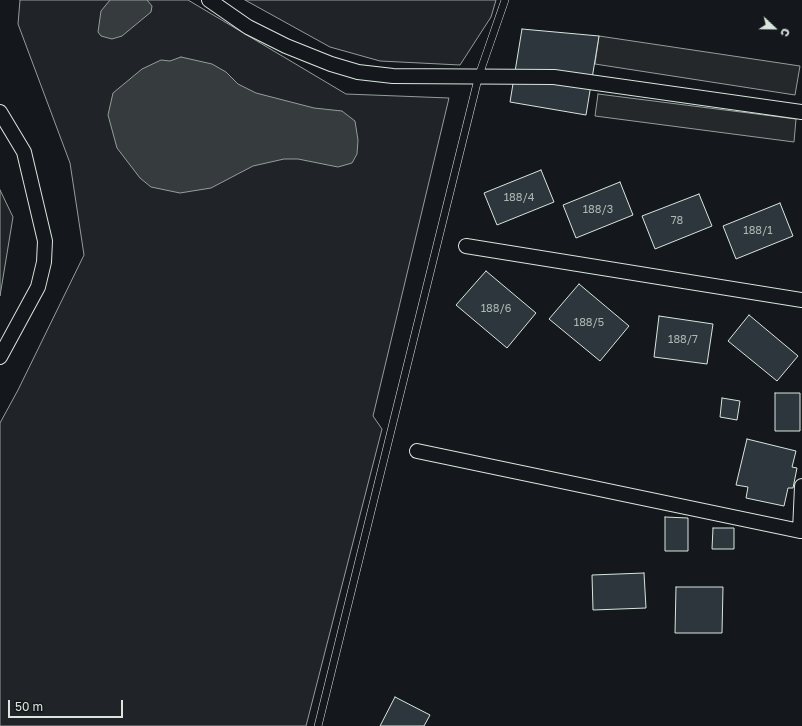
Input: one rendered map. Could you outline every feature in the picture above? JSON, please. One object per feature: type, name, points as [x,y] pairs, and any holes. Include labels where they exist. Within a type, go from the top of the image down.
[{"type":"street","points":[[209,0],[248,27],[286,46],[331,64],[358,72],[393,76],[479,75],[554,77],[802,112]]},
{"type":"street","points":[[0,112],[24,152],[45,241],[45,248],[44,262],[38,287],[0,357]]},
{"type":"street","points":[[466,246],[802,300]]},
{"type":"street","points":[[417,451],[801,531],[802,486]]},
{"type":"lane","points":[[318,726],[479,75],[505,0]]},
{"type":"shaded area","points":[[20,0],[188,0],[346,94],[449,98],[373,416],[382,429],[306,726],[0,726],[0,423],[18,390],[84,255],[70,163],[18,24]]},
{"type":"shaded area","points":[[110,0],[147,0],[152,6],[151,12],[122,36],[112,39],[101,36],[98,32],[101,11]]},
{"type":"shaded area","points":[[245,0],[496,0],[491,17],[460,65],[380,61],[330,47]]},
{"type":"shaded area","points":[[599,36],[800,66],[795,95],[595,64]]},
{"type":"shaded area","points":[[181,57],[212,64],[226,72],[238,84],[256,93],[314,108],[342,111],[355,121],[358,140],[357,154],[352,163],[338,167],[298,159],[284,159],[253,166],[211,188],[180,193],[151,187],[140,178],[117,148],[108,115],[113,93],[142,69],[161,60],[170,61]]},
{"type":"shaded area","points":[[598,94],[796,119],[794,142],[595,116]]},
{"type":"shaded area","points":[[0,190],[13,217],[0,296]]},
{"type":"building","points":[[522,29],[599,36],[586,115],[510,102]]},
{"type":"building","points":[[541,170],[554,202],[497,225],[484,193]]},
{"type":"building","points":[[620,182],[633,215],[576,238],[563,205]]},
{"type":"building","points":[[699,194],[712,226],[655,249],[642,216]]},
{"type":"building","points":[[780,203],[793,236],[736,259],[723,226]]},
{"type":"building","points":[[486,271],[536,313],[507,348],[456,305]]},
{"type":"building","points":[[579,284],[629,326],[600,361],[549,319]]},
{"type":"building","points":[[749,315],[798,356],[777,381],[728,341]]},
{"type":"building","points":[[659,316],[713,324],[707,364],[654,357]]},
{"type":"building","points":[[775,393],[800,393],[800,431],[775,431]]},
{"type":"building","points":[[722,398],[740,401],[737,420],[720,417]]},
{"type":"building","points":[[747,439],[796,451],[792,467],[797,468],[793,488],[788,488],[784,506],[746,498],[748,487],[736,485]]},
{"type":"building","points":[[665,517],[688,518],[688,551],[665,551]]},
{"type":"building","points":[[713,528],[734,528],[734,549],[712,549]]},
{"type":"building","points":[[644,573],[646,608],[593,610],[592,575]]},
{"type":"building","points":[[676,587],[723,587],[722,633],[675,633]]},
{"type":"building","points":[[395,697],[430,715],[424,726],[380,726]]}]
